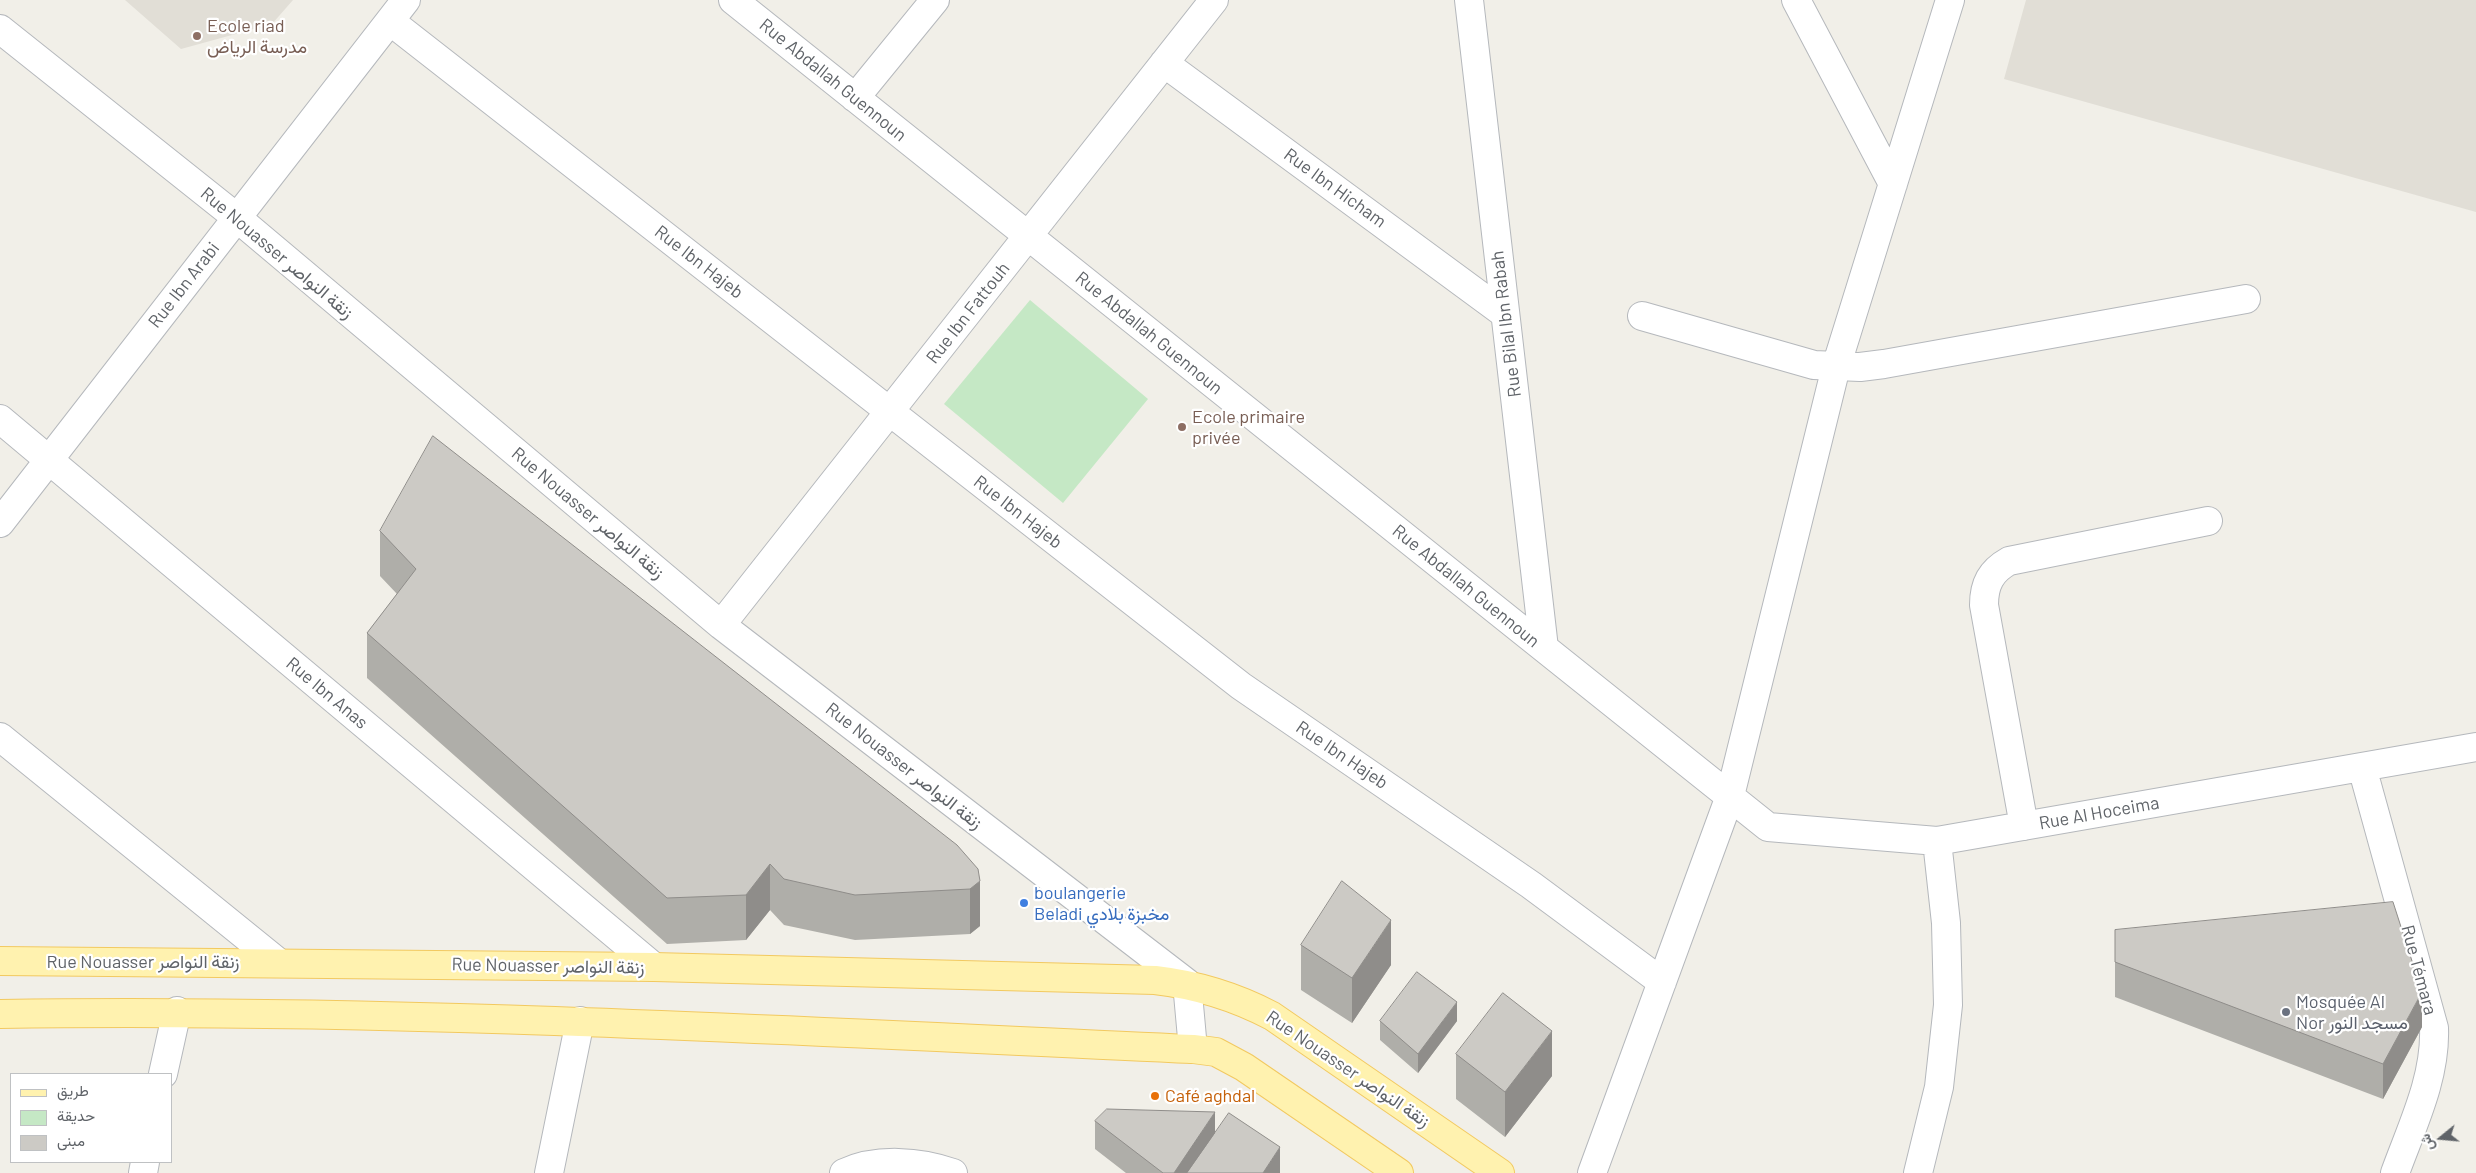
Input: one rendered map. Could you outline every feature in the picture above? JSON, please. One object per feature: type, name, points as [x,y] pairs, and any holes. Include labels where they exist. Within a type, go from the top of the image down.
[{"type":"main road","name":"Rue Nouasser زنقة النواصر","points":[[0,961],[654,967],[1155,980],[1186,984],[1216,991],[1245,1002],[1272,1016],[1500,1173]]},
{"type":"main road","points":[[0,1014],[177,1011],[580,1021],[1193,1049],[1216,1052],[1244,1067],[1399,1173]]},
{"type":"street","name":"Rue Abdallah Guennoun","points":[[733,0],[1730,796]]},
{"type":"street","points":[[855,98],[935,0]]},
{"type":"street","name":"Rue Ibn Fattouh","points":[[721,625],[1214,0]]},
{"type":"street","name":"Rue Bilal Ibn Rabah","points":[[1469,0],[1544,648]]},
{"type":"street","points":[[1796,0],[1893,184]]},
{"type":"street","points":[[1592,1173],[1730,796],[1836,366],[1950,0]]},
{"type":"street","name":"Rue Ibn Arabi","points":[[0,523],[398,10]]},
{"type":"street","name":"Rue Ibn Hajeb","points":[[398,10],[890,411],[1242,686],[1531,885],[1662,982]]},
{"type":"street","name":"Rue Nouasser زنقة النواصر","points":[[0,29],[236,218],[721,625],[1186,984]]},
{"type":"street","name":"Rue Ibn Hicham","points":[[1164,63],[1505,314]]},
{"type":"street","points":[[1642,316],[1792,359],[1836,366],[1884,364],[2246,299]]},
{"type":"street","name":"Rue Ibn Anas","points":[[0,419],[654,967]]},
{"type":"street","points":[[2024,826],[1984,605],[1986,584],[1992,574],[1999,567],[2014,560],[2208,521]]},
{"type":"street","points":[[0,737],[279,963]]},
{"type":"street","name":"Rue Al Hoceima","points":[[1730,796],[1768,827],[1937,841],[2476,747]]},
{"type":"street","name":"Rue Témara","points":[[2362,767],[2434,1028],[2435,1050],[2431,1072],[2395,1173]]},
{"type":"street","points":[[1923,1171],[1939,1087],[1948,1005],[1946,923],[1937,841]]},
{"type":"street","points":[[1186,984],[1193,1049]]},
{"type":"street","points":[[163,1073],[177,1011]]},
{"type":"street","points":[[549,1173],[580,1021]]},
{"type":"street","points":[[844,1173],[856,1168],[903,1162],[938,1168],[953,1173]]},
{"type":"shaded area","name":"Ecole riad مدرسة الرياض","points":[[125,0],[293,0],[272,24],[181,49]]},
{"type":"shaded area","points":[[2026,0],[2476,0],[2476,212],[2004,79]]},
{"type":"green space","points":[[1030,300],[1148,399],[1063,503],[944,404]]},
{"type":"building","points":[[433,436],[957,845],[978,869],[980,881],[970,889],[855,895],[784,879],[770,864],[746,895],[667,898],[367,633],[416,569],[380,531]]},
{"type":"building","points":[[1342,881],[1391,920],[1352,978],[1301,945]]},
{"type":"building","name":"Mosquée Al Nor مسجد النور","points":[[2393,902],[2422,992],[2383,1064],[2115,962],[2115,930]]},
{"type":"building","points":[[1417,972],[1457,1002],[1418,1054],[1380,1021]]},
{"type":"building","points":[[1503,993],[1552,1031],[1505,1092],[1456,1054]]},
{"type":"building","points":[[1107,1109],[1215,1112],[1174,1173],[1163,1173],[1095,1121]]},
{"type":"building","points":[[1229,1113],[1280,1147],[1263,1173],[1187,1173]]},
{"type":"place","name":"Ecole riad مدرسة الرياض","points":[[197,36]]},
{"type":"place","name":"Ecole primaire privée","points":[[1182,427]]},
{"type":"place","name":"boulangerie Beladi مخبزة بلادي","points":[[1024,903]]},
{"type":"place","name":"Mosquée Al Nor مسجد النور","points":[[2286,1012]]},
{"type":"place","name":"Café aghdal","points":[[1155,1096]]}]
